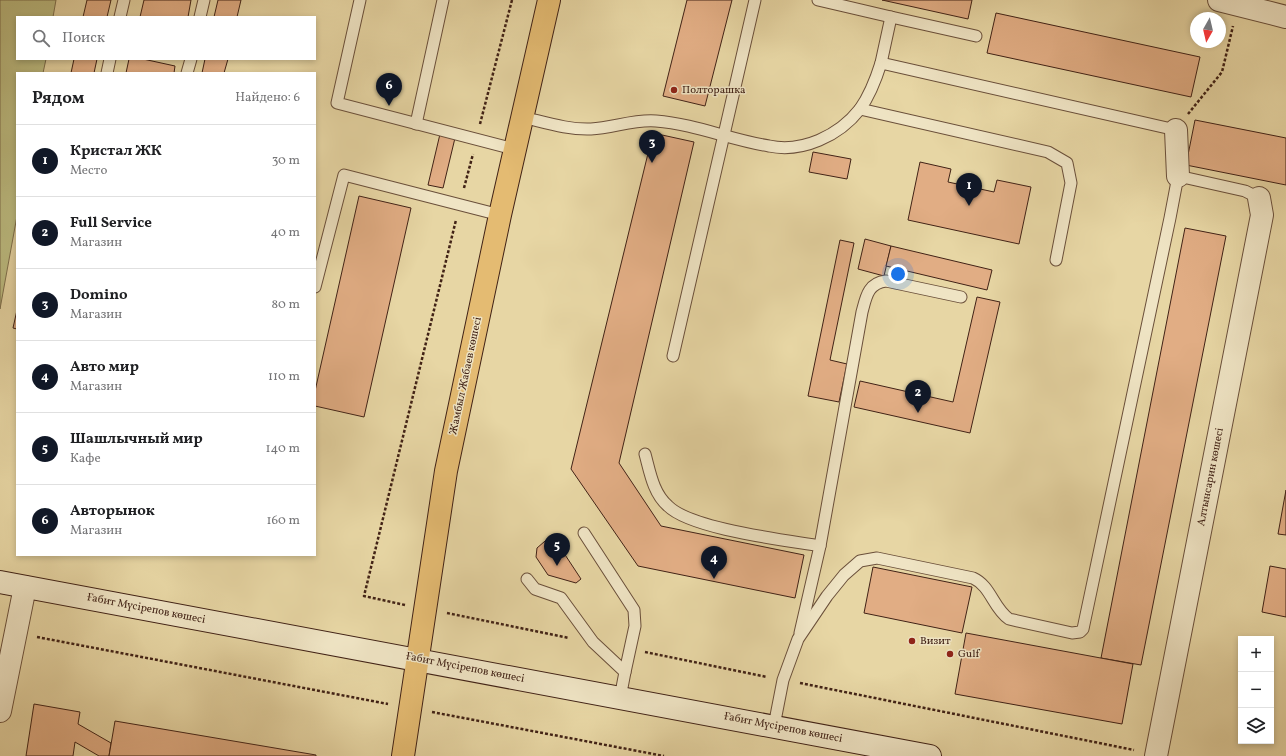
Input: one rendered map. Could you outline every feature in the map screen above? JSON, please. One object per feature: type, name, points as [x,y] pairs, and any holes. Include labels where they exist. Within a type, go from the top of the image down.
[{"type":"main road","name":"Жамбыл Жабаев көшесі","points":[[403,756],[446,471],[514,149],[549,0]]},
{"type":"main road","points":[[1228,2],[1286,17]]},
{"type":"main road","points":[[1176,130],[1178,176]]},
{"type":"main road","name":"Алтынсарин көшесі","points":[[1156,756],[1262,215],[1259,198]]},
{"type":"main road","name":"Ғабит Мүсірепов көшесі","points":[[0,582],[930,756]]},
{"type":"main road","points":[[0,711],[25,586]]},
{"type":"lane","points":[[120,16],[124,0]]},
{"type":"lane","points":[[200,16],[204,0]]},
{"type":"lane","points":[[360,0],[337,103],[514,149]]},
{"type":"lane","points":[[416,124],[443,0]]},
{"type":"lane","points":[[673,356],[754,0]]},
{"type":"lane","points":[[818,0],[976,36]]},
{"type":"lane","points":[[522,117],[576,129],[591,129],[643,120],[658,121],[724,135],[769,147],[781,148],[810,144],[826,138],[850,120],[860,109],[875,82],[881,63],[891,17]]},
{"type":"lane","points":[[107,72],[110,60]]},
{"type":"lane","points":[[187,72],[190,60]]},
{"type":"lane","points":[[881,63],[1176,130]]},
{"type":"lane","points":[[860,109],[1048,152],[1067,163],[1071,183],[1056,260]]},
{"type":"lane","points":[[316,283],[344,175],[500,215]]},
{"type":"lane","points":[[798,639],[827,596],[844,575],[860,561],[873,558],[973,578],[985,585],[1003,615],[1008,619],[1072,633],[1080,632],[1083,629],[1164,249],[1178,176],[1245,191],[1259,198]]},
{"type":"lane","points":[[774,726],[783,680],[798,639],[820,546],[862,312],[869,290],[872,285],[878,282],[886,281],[961,297]]},
{"type":"lane","points":[[644,454],[659,496],[667,506],[678,515],[731,530],[820,546]]},
{"type":"lane","points":[[584,533],[634,610],[635,626],[620,698]]},
{"type":"lane","points":[[527,579],[535,589],[562,598],[593,642],[625,672]]},
{"type":"path","points":[[364,596],[476,139],[512,0]]},
{"type":"path","points":[[1176,130],[1222,72],[1228,2]]},
{"type":"path","points":[[16,633],[664,756]]},
{"type":"green space","points":[[0,0],[56,0],[53,16],[16,16],[16,60],[46,60],[43,72],[16,72],[16,221],[0,309]]},
{"type":"building","points":[[87,0],[111,0],[107,16],[83,16]]},
{"type":"building","points":[[144,0],[191,0],[188,16],[140,16]]},
{"type":"building","points":[[218,0],[241,0],[237,16],[214,16]]},
{"type":"building","points":[[687,0],[732,0],[705,106],[663,96]]},
{"type":"building","points":[[882,0],[972,0],[968,19]]},
{"type":"building","points":[[996,13],[1200,57],[1191,97],[987,53]]},
{"type":"building","points":[[74,60],[97,60],[94,72],[71,72]]},
{"type":"building","points":[[129,60],[148,60],[175,66],[174,72],[126,72]]},
{"type":"building","points":[[205,60],[228,60],[224,72],[202,72]]},
{"type":"building","points":[[1195,120],[1286,138],[1286,185],[1186,165]]},
{"type":"building","points":[[653,133],[694,142],[619,463],[661,526],[804,555],[795,598],[638,566],[571,469]]},
{"type":"building","points":[[440,134],[455,138],[443,188],[428,185]]},
{"type":"building","points":[[813,152],[851,159],[847,179],[809,172]]},
{"type":"building","points":[[920,162],[951,169],[948,182],[994,192],[997,180],[1031,187],[1019,244],[908,220]]},
{"type":"building","points":[[359,196],[411,208],[364,417],[316,406],[316,387]]},
{"type":"building","points":[[1185,228],[1226,236],[1141,665],[1101,658]]},
{"type":"building","points":[[865,239],[891,246],[884,276],[858,269]]},
{"type":"building","points":[[840,240],[854,243],[830,360],[847,364],[839,402],[808,396]]},
{"type":"building","points":[[891,246],[992,270],[987,290],[886,266]]},
{"type":"building","points":[[977,297],[1000,302],[970,433],[854,407],[860,381],[953,402]]},
{"type":"building","points":[[16,314],[16,329],[13,328]]},
{"type":"building","points":[[1286,490],[1286,535],[1278,534]]},
{"type":"building","points":[[552,535],[581,579],[576,583],[548,575],[536,557],[537,548]]},
{"type":"building","points":[[1270,566],[1286,569],[1286,617],[1262,612]]},
{"type":"building","points":[[873,567],[972,587],[962,633],[864,613]]},
{"type":"building","points":[[966,633],[1133,664],[1122,724],[955,694]]},
{"type":"building","points":[[34,704],[80,712],[78,724],[111,743],[109,756],[99,756],[75,742],[73,756],[26,756]]},
{"type":"building","points":[[115,721],[316,755],[316,756],[109,756]]},
{"type":"place","name":"Полторашка","points":[[674,90]]},
{"type":"place","name":"Авторынок","points":[[389,106]]},
{"type":"place","name":"Domino","points":[[652,163]]},
{"type":"place","name":"Кристал ЖК","points":[[969,206]]},
{"type":"place","name":"Full Service","points":[[918,413]]},
{"type":"place","name":"Шашлычный мир","points":[[557,566]]},
{"type":"place","name":"Авто мир","points":[[714,579]]},
{"type":"place","name":"Визит","points":[[912,641]]},
{"type":"place","name":"Gulf","points":[[950,654]]}]
